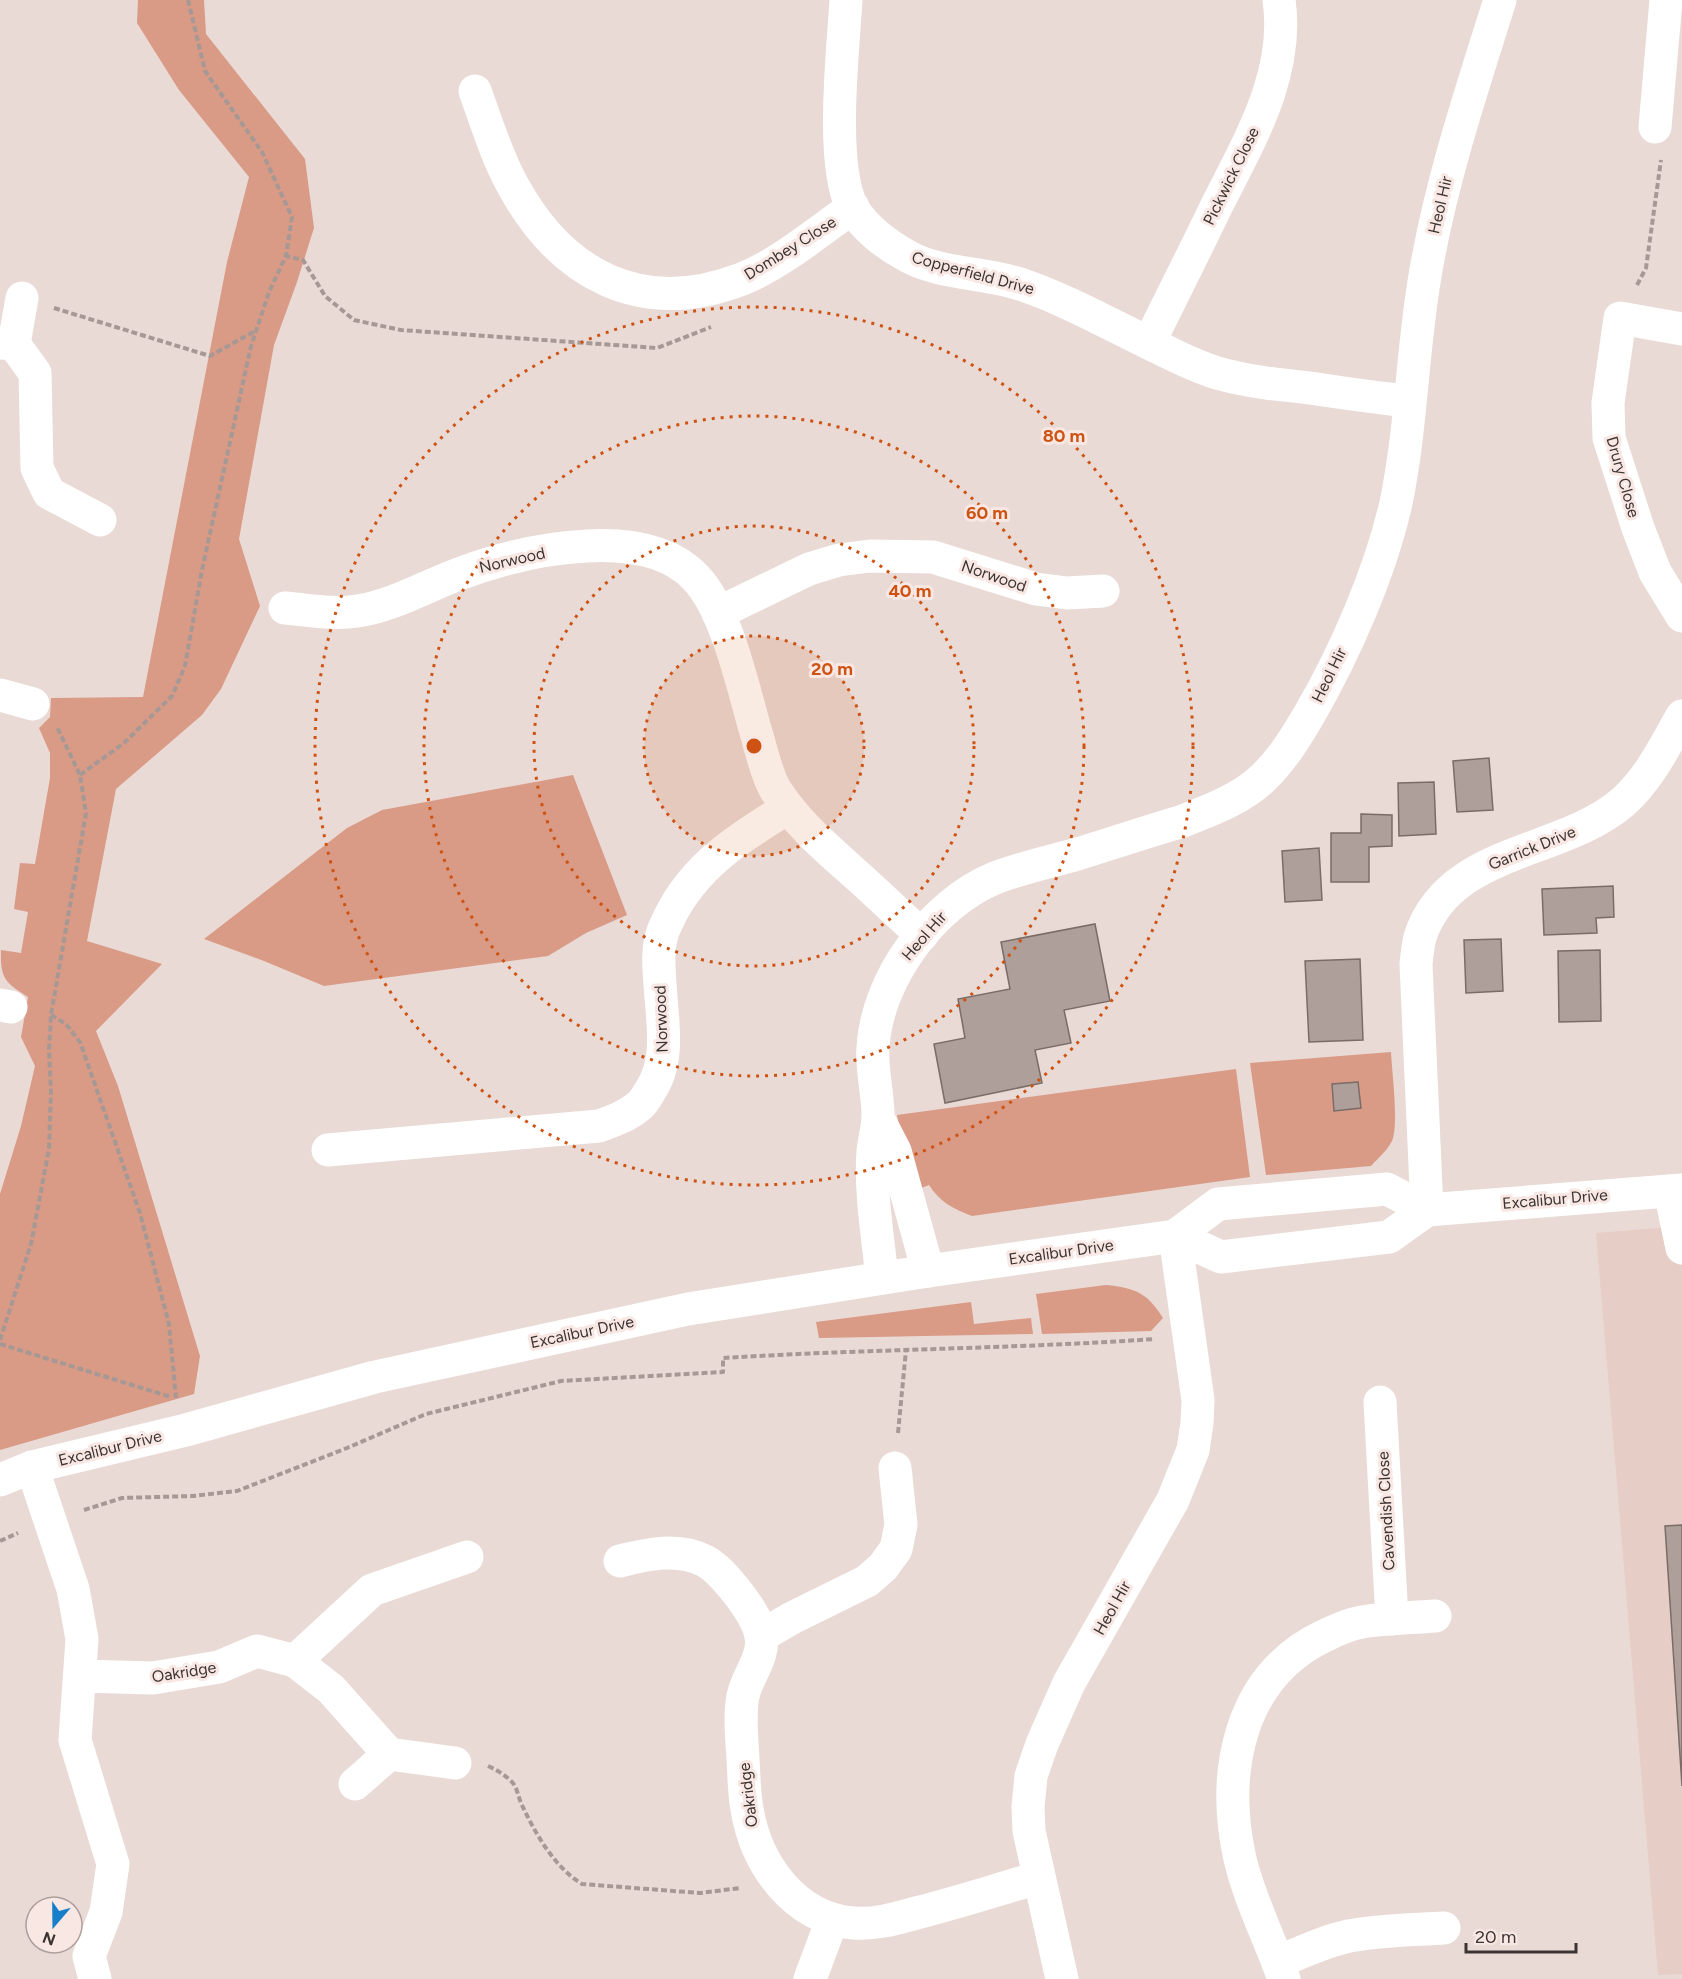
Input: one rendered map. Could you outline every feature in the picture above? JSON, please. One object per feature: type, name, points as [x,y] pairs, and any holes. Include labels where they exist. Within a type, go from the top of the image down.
[{"type":"street","name":"Copperfield Drive","points":[[846,0],[840,106],[841,142],[845,182],[853,207],[868,228],[911,258],[941,268],[1021,284],[1089,313],[1186,361],[1220,374],[1260,382],[1409,401]]},
{"type":"street","name":"Pickwick Close","points":[[1149,343],[1266,103],[1276,70],[1280,37],[1279,0]]},
{"type":"street","name":"Heol Hir","points":[[882,1278],[873,1163],[878,1118],[873,1077],[873,1046],[877,1020],[892,977],[905,955],[936,919],[956,902],[994,879],[1144,833],[1210,810],[1242,794],[1262,779],[1277,763],[1320,695],[1361,606],[1378,562],[1395,504],[1425,271],[1434,227],[1460,125],[1500,0]]},
{"type":"street","points":[[1655,127],[1666,0]]},
{"type":"street","name":"Dombey Close","points":[[475,91],[511,183],[549,239],[602,279],[632,290],[660,294],[691,293],[744,278],[770,265],[853,207]]},
{"type":"street","points":[[22,298],[7,343],[34,373],[37,468],[49,493],[100,520]]},
{"type":"street","points":[[1620,318],[1682,329]]},
{"type":"street","name":"Drury Close","points":[[1620,318],[1608,403],[1609,438],[1655,572],[1682,616]]},
{"type":"street","name":"Norwood","points":[[285,608],[356,612],[376,608],[497,561],[575,547],[622,546],[653,551],[678,563],[696,578],[718,613],[736,660],[766,766],[774,786],[788,808],[814,837],[922,935]]},
{"type":"street","name":"Norwood","points":[[718,613],[809,569],[839,560],[870,556],[933,557],[1036,590],[1067,593],[1103,591]]},
{"type":"street","points":[[0,695],[33,704]]},
{"type":"street","name":"Garrick Drive","points":[[1427,1210],[1416,964],[1420,938],[1428,918],[1441,899],[1478,869],[1509,855],[1574,833],[1622,802],[1641,783],[1682,716]]},
{"type":"street","name":"Norwood","points":[[328,1150],[599,1126],[620,1118],[641,1104],[656,1082],[663,1058],[658,964],[662,934],[675,907],[695,877],[715,858],[741,837],[788,808]]},
{"type":"street","name":"Heol Hir","points":[[878,1118],[894,1151],[928,1271]]},
{"type":"street","name":"Excalibur Drive","points":[[0,1480],[32,1467],[186,1430],[375,1377],[688,1309],[928,1271],[1175,1236],[1218,1204],[1387,1189],[1427,1210],[1676,1190]]},
{"type":"street","points":[[1676,1190],[1682,1248]]},
{"type":"street","points":[[1175,1236],[1221,1257],[1389,1237],[1427,1210]]},
{"type":"street","name":"Heol Hir","points":[[1062,1979],[1029,1831],[1028,1807],[1031,1776],[1060,1700],[1173,1500],[1193,1449],[1198,1400],[1191,1337],[1175,1236]]},
{"type":"street","name":"Cavendish Close","points":[[1380,1402],[1392,1619]]},
{"type":"street","points":[[32,1467],[73,1589],[82,1639],[75,1740],[113,1863],[106,1912],[89,1956],[88,1976]]},
{"type":"street","points":[[620,1561],[648,1554],[683,1554],[705,1561],[723,1575],[741,1597],[756,1619],[761,1636],[867,1581],[883,1567],[896,1549],[901,1526],[895,1468]]},
{"type":"street","points":[[294,1661],[372,1590],[467,1557]]},
{"type":"street","points":[[1435,1616],[1361,1622],[1306,1644],[1284,1661],[1254,1701],[1244,1723],[1234,1775],[1236,1835],[1247,1886],[1281,1970],[1327,1942],[1348,1936],[1372,1932],[1444,1928]]},
{"type":"street","name":"Oakridge","points":[[761,1636],[758,1657],[743,1696],[741,1723],[746,1809],[753,1834],[771,1875],[790,1895],[807,1908],[832,1920],[854,1923],[882,1922],[1038,1878]]},
{"type":"street","name":"Oakridge","points":[[80,1676],[153,1678],[219,1667],[257,1651],[294,1661],[331,1689],[389,1754]]},
{"type":"street","points":[[355,1784],[389,1754],[454,1763]]},
{"type":"street","points":[[810,1979],[832,1920]]},
{"type":"path","points":[[80,775],[124,743],[172,696],[185,666],[202,570],[250,346],[269,292],[286,256],[292,217],[262,152],[205,70],[188,0]]},
{"type":"path","points":[[1620,318],[1646,268],[1664,137],[1655,127]]},
{"type":"path","points":[[286,256],[303,260],[325,296],[354,321],[401,330],[494,337],[657,348],[715,325],[719,286]]},
{"type":"path","points":[[22,298],[210,357],[256,331]]},
{"type":"path","points":[[33,704],[56,726],[80,775],[86,813],[51,1015],[49,1149],[31,1244],[0,1342],[176,1398]]},
{"type":"path","points":[[6,1006],[51,1015],[66,1024],[80,1042],[140,1213],[169,1324],[176,1398],[186,1430]]},
{"type":"path","points":[[0,1541],[50,1521],[122,1498],[193,1496],[237,1491],[426,1414],[561,1381],[723,1372],[723,1358],[806,1353],[1049,1347],[1191,1337]]},
{"type":"path","points":[[895,1468],[906,1350]]},
{"type":"path","points":[[454,1763],[474,1760],[498,1770],[514,1783],[526,1812],[548,1850],[568,1876],[582,1884],[700,1893],[742,1887],[771,1875]]},
{"type":"shaded area","points":[[138,0],[204,0],[206,34],[305,159],[314,228],[274,345],[239,539],[260,606],[221,689],[202,715],[116,789],[87,941],[162,964],[96,1031],[118,1086],[200,1356],[194,1394],[0,1450],[0,1194],[21,1126],[35,1066],[21,1037],[28,997],[14,988],[6,979],[3,973],[1,950],[21,953],[28,912],[14,909],[20,863],[35,864],[50,778],[50,753],[39,728],[50,717],[51,698],[143,697],[227,262],[249,177],[179,90],[137,23]]},
{"type":"shaded area","points":[[573,775],[627,915],[586,933],[548,956],[324,986],[204,939],[347,828],[382,810]]},
{"type":"shaded area","points":[[1391,1052],[1395,1111],[1394,1133],[1388,1148],[1371,1166],[1266,1175],[1250,1063]]},
{"type":"shaded area","points":[[1236,1069],[1250,1177],[972,1216],[948,1204],[929,1185],[919,1189],[904,1151],[897,1115]]},
{"type":"shaded area","points":[[1682,1226],[1682,1974],[1658,1975],[1596,1233]]},
{"type":"shaded area","points":[[1106,1285],[1140,1293],[1152,1303],[1163,1318],[1151,1331],[1042,1334],[1036,1294]]},
{"type":"shaded area","points":[[971,1302],[974,1324],[1031,1318],[1033,1334],[819,1338],[816,1322]]},
{"type":"building","points":[[1489,758],[1493,810],[1457,812],[1453,761]]},
{"type":"building","points":[[1434,782],[1436,834],[1399,836],[1398,783]]},
{"type":"building","points":[[1361,814],[1392,815],[1392,846],[1369,847],[1369,882],[1331,882],[1331,833],[1361,833]]},
{"type":"building","points":[[1319,848],[1322,900],[1285,902],[1282,851]]},
{"type":"building","points":[[1613,886],[1614,917],[1596,918],[1597,933],[1544,935],[1542,889]]},
{"type":"building","points":[[1095,924],[1110,1001],[1064,1010],[1071,1043],[1035,1050],[1042,1083],[945,1103],[934,1044],[965,1038],[958,999],[1010,989],[1001,942]]},
{"type":"building","points":[[1501,939],[1503,991],[1466,993],[1464,940]]},
{"type":"building","points":[[1600,950],[1601,1021],[1559,1022],[1558,951]]},
{"type":"building","points":[[1360,959],[1363,1040],[1309,1042],[1305,961]]},
{"type":"building","points":[[1358,1082],[1361,1108],[1334,1111],[1332,1084]]},
{"type":"building","points":[[1682,1525],[1682,1786],[1665,1526]]}]
